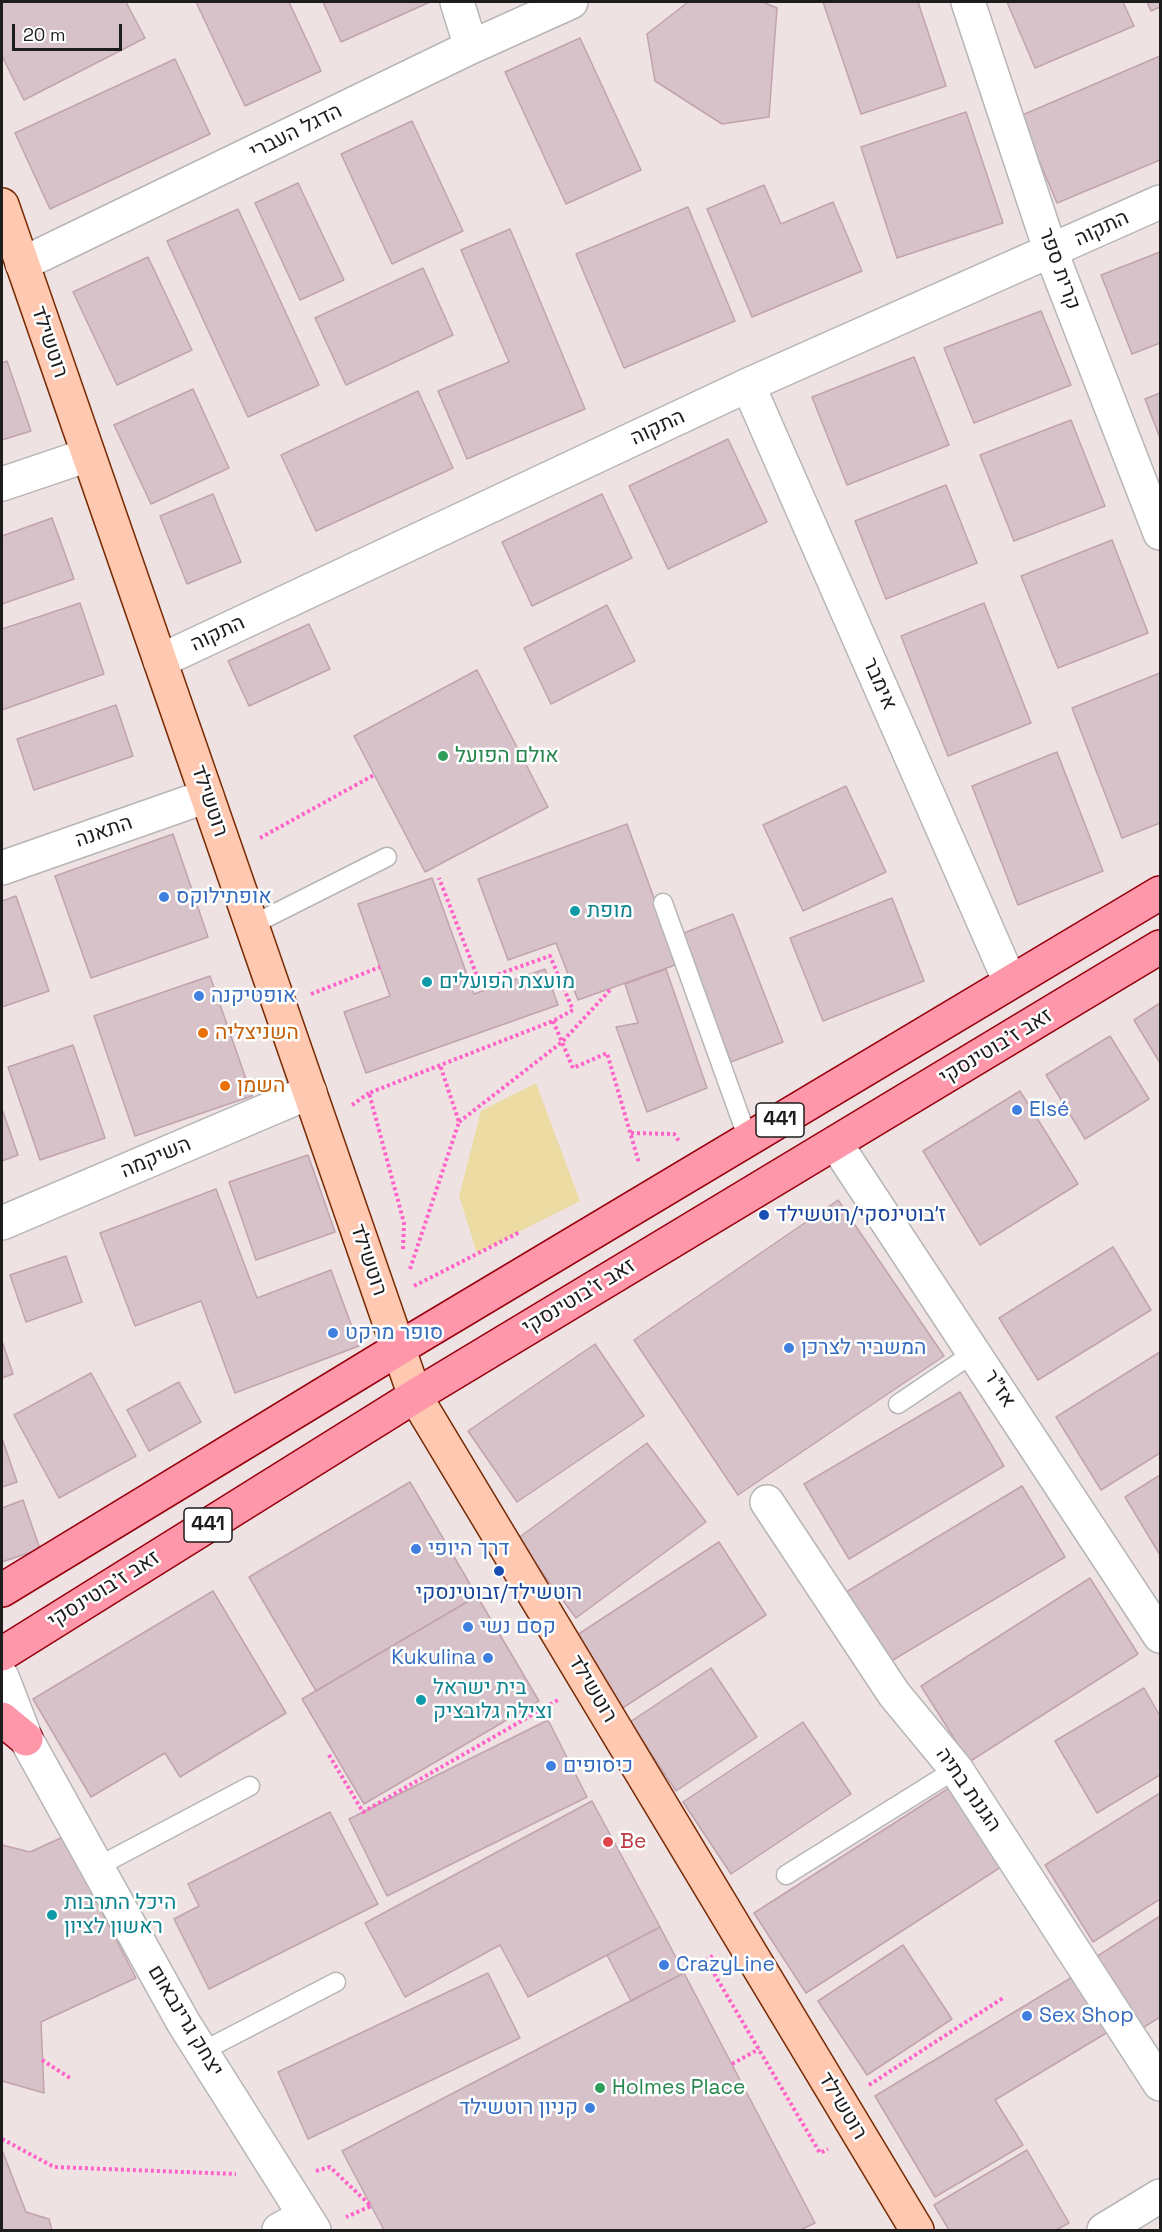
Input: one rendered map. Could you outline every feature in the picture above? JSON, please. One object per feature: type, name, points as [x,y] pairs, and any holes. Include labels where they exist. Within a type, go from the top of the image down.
[{"type":"main road","name":"רוטשילד","points":[[2,205],[416,1396],[917,2230]]},
{"type":"main road","name":"441","points":[[2,1590],[399,1348],[1161,893]]},
{"type":"main road","name":"זאב ז'בוטינסקי","points":[[2,1654],[416,1396],[1161,947]]},
{"type":"street","points":[[457,2],[471,47]]},
{"type":"street","name":"הדגל העברי","points":[[22,264],[471,47],[571,2]]},
{"type":"street","name":"קרית ספר","points":[[968,2],[1051,252],[1161,533]]},
{"type":"street","name":"התקוה","points":[[160,661],[748,386],[1161,202]]},
{"type":"street","name":"אימבר","points":[[748,386],[1010,982]]},
{"type":"street","points":[[2,484],[88,455]]},
{"type":"street","name":"התאנה","points":[[2,868],[207,796]]},
{"type":"street","name":"השיקמה","points":[[2,1222],[310,1092]]},
{"type":"street","name":"אז\"ר","points":[[836,1144],[1161,1636]]},
{"type":"street","name":"הגננת בתיה","points":[[768,1502],[894,1694],[956,1769],[1161,2084]]},
{"type":"street","name":"יצחק גרינבאום","points":[[2,1677],[14,1729],[97,1867],[201,2052],[309,2224]]},
{"type":"street","points":[[1104,2230],[1161,2196]]},
{"type":"lane","points":[[252,926],[387,857]]},
{"type":"lane","points":[[663,903],[748,1139]]},
{"type":"lane","points":[[898,1404],[975,1352]]},
{"type":"lane","points":[[786,1875],[956,1769]]},
{"type":"lane","points":[[97,1867],[250,1786]]},
{"type":"lane","points":[[201,2052],[336,1982]]},
{"type":"path","points":[[227,856],[374,775]]},
{"type":"path","points":[[403,1258],[404,1223],[369,1093],[553,1021],[573,1010],[550,956],[479,981],[438,878]]},
{"type":"path","points":[[280,1006],[380,967]]},
{"type":"path","points":[[409,1270],[459,1122],[562,1042],[611,988]]},
{"type":"path","points":[[553,1021],[573,1068],[607,1053],[641,1169]]},
{"type":"path","points":[[440,1065],[459,1122]]},
{"type":"path","points":[[411,1288],[528,1227]]},
{"type":"path","points":[[329,1755],[363,1812],[588,1683]]},
{"type":"path","points":[[841,2104],[1003,1998]]},
{"type":"path","points":[[732,2064],[759,2049]]},
{"type":"path","points":[[42,2060],[70,2078]]},
{"type":"path","points":[[2,2139],[54,2167],[280,2176]]},
{"type":"path","points":[[309,2224],[371,2206],[330,2167],[312,2172],[317,2182]]},
{"type":"shaded area","points":[[536,1083],[580,1201],[477,1253],[459,1196],[481,1111]]},
{"type":"building","points":[[2,2],[126,2],[145,38],[24,100],[2,56]]},
{"type":"building","points":[[196,2],[289,2],[321,71],[245,106]]},
{"type":"building","points":[[323,2],[430,2],[341,42]]},
{"type":"building","points":[[688,2],[763,2],[777,8],[769,117],[722,124],[655,81],[647,34]]},
{"type":"building","points":[[823,2],[918,2],[946,86],[861,114]]},
{"type":"building","points":[[1007,2],[1123,2],[1134,26],[1035,68]]},
{"type":"building","points":[[1147,2],[1160,2],[1160,7],[1151,11]]},
{"type":"building","points":[[580,38],[641,170],[566,204],[505,72]]},
{"type":"building","points":[[1160,56],[1160,160],[1057,203],[1020,116]]},
{"type":"building","points":[[175,59],[210,134],[50,209],[15,133]]},
{"type":"building","points":[[966,112],[1003,223],[897,258],[861,147]]},
{"type":"building","points":[[412,121],[463,231],[392,264],[341,154]]},
{"type":"building","points":[[298,183],[344,280],[300,300],[255,203]]},
{"type":"building","points":[[764,185],[781,224],[833,202],[862,271],[752,317],[707,209]]},
{"type":"building","points":[[688,207],[735,321],[624,368],[576,254]]},
{"type":"building","points":[[238,209],[319,385],[248,417],[167,241]]},
{"type":"building","points":[[510,229],[585,409],[467,459],[438,391],[509,362],[461,250]]},
{"type":"building","points":[[1160,252],[1160,343],[1132,354],[1101,275]]},
{"type":"building","points":[[148,257],[192,350],[117,385],[73,292]]},
{"type":"building","points":[[423,268],[453,335],[346,385],[315,318]]},
{"type":"building","points":[[1041,311],[1071,385],[974,423],[944,348]]},
{"type":"building","points":[[914,357],[949,445],[847,485],[812,397]]},
{"type":"building","points":[[7,361],[31,431],[2,440],[2,363]]},
{"type":"building","points":[[193,389],[229,468],[151,504],[114,425]]},
{"type":"building","points":[[418,391],[453,468],[316,531],[281,455]]},
{"type":"building","points":[[1160,393],[1160,438],[1145,399]]},
{"type":"building","points":[[1071,420],[1105,506],[1014,541],[980,455]]},
{"type":"building","points":[[728,439],[767,522],[668,569],[629,486]]},
{"type":"building","points":[[946,485],[977,563],[886,599],[855,521]]},
{"type":"building","points":[[213,494],[241,562],[187,584],[160,516]]},
{"type":"building","points":[[602,494],[632,558],[532,606],[502,542]]},
{"type":"building","points":[[52,518],[74,579],[2,604],[2,536]]},
{"type":"building","points":[[1112,540],[1148,633],[1058,668],[1021,576]]},
{"type":"building","points":[[80,603],[104,674],[2,710],[2,629]]},
{"type":"building","points":[[984,603],[1031,723],[948,756],[901,636]]},
{"type":"building","points":[[607,605],[635,661],[551,704],[524,648]]},
{"type":"building","points":[[309,624],[330,669],[249,706],[228,661]]},
{"type":"building","name":"אולם הפועל","points":[[477,670],[548,807],[425,872],[354,736]]},
{"type":"building","points":[[1160,673],[1160,823],[1122,838],[1072,708]]},
{"type":"building","points":[[116,705],[133,756],[34,790],[17,739]]},
{"type":"building","points":[[1057,752],[1103,871],[1018,905],[972,786]]},
{"type":"building","points":[[846,786],[886,872],[803,911],[763,825]]},
{"type":"building","name":"מופת","points":[[627,824],[678,964],[578,1000],[556,943],[508,960],[478,879]]},
{"type":"building","points":[[173,834],[208,937],[91,978],[55,876]]},
{"type":"building","name":"מועצת הפועלים","points":[[432,878],[474,994],[545,969],[558,1005],[366,1073],[344,1012],[390,996],[358,904]]},
{"type":"building","points":[[16,896],[49,991],[2,1007],[2,901]]},
{"type":"building","points":[[892,898],[924,981],[823,1021],[790,938]]},
{"type":"building","points":[[733,914],[783,1042],[731,1062],[681,934]]},
{"type":"building","points":[[666,969],[707,1088],[647,1112],[616,1027],[638,1023],[625,984]]},
{"type":"building","points":[[210,976],[252,1096],[135,1136],[94,1016]]},
{"type":"building","points":[[1160,1003],[1160,1063],[1134,1020]]},
{"type":"building","points":[[1110,1036],[1149,1099],[1085,1139],[1046,1075]]},
{"type":"building","points":[[73,1045],[105,1138],[40,1160],[8,1067]]},
{"type":"building","points":[[1020,1091],[1078,1184],[980,1245],[923,1151]]},
{"type":"building","points":[[2,1109],[18,1155],[2,1161]]},
{"type":"building","points":[[308,1155],[335,1232],[256,1260],[229,1182]]},
{"type":"building","points":[[216,1189],[257,1298],[331,1270],[359,1346],[235,1393],[201,1301],[135,1326],[100,1233]]},
{"type":"building","name":"המשביר לצרכן","points":[[838,1200],[944,1356],[738,1495],[634,1340]]},
{"type":"building","points":[[1113,1247],[1151,1310],[1038,1380],[999,1318]]},
{"type":"building","points":[[66,1256],[82,1302],[26,1322],[10,1275]]},
{"type":"building","points":[[2,1341],[13,1374],[2,1378]]},
{"type":"building","points":[[595,1344],[644,1416],[517,1502],[468,1431]]},
{"type":"building","points":[[1160,1352],[1160,1453],[1101,1490],[1056,1417]]},
{"type":"building","points":[[91,1373],[136,1456],[59,1498],[14,1415]]},
{"type":"building","points":[[179,1382],[201,1422],[149,1451],[127,1410]]},
{"type":"building","points":[[960,1392],[1004,1466],[849,1559],[804,1484]]},
{"type":"building","points":[[2,1438],[17,1482],[2,1487]]},
{"type":"building","points":[[647,1443],[706,1522],[576,1618],[517,1539]]},
{"type":"building","points":[[1160,1475],[1160,1555],[1125,1497]]},
{"type":"building","points":[[410,1482],[477,1596],[316,1691],[249,1577]]},
{"type":"building","points":[[1022,1486],[1065,1557],[888,1663],[846,1592]]},
{"type":"building","points":[[23,1500],[40,1549],[2,1562],[2,1508]]},
{"type":"building","points":[[719,1542],[766,1615],[621,1709],[574,1637]]},
{"type":"building","points":[[1090,1578],[1138,1654],[969,1762],[921,1686]]},
{"type":"building","points":[[213,1591],[286,1713],[180,1777],[165,1753],[91,1797],[33,1699]]},
{"type":"building","name":"בית ישראל וצילה גלובציק","points":[[477,1596],[539,1701],[364,1804],[302,1699]]},
{"type":"building","points":[[711,1668],[757,1737],[676,1791],[630,1722]]},
{"type":"building","points":[[1144,1688],[1160,1716],[1160,1775],[1097,1813],[1055,1741]]},
{"type":"building","points":[[548,1720],[587,1797],[387,1896],[349,1819]]},
{"type":"building","points":[[803,1722],[851,1794],[731,1874],[683,1802]]},
{"type":"building","points":[[952,1786],[1004,1865],[806,1993],[754,1913]]},
{"type":"building","points":[[1160,1793],[1160,1899],[1093,1942],[1045,1865]]},
{"type":"building","points":[[592,1801],[660,1927],[528,1997],[500,1945],[405,1997],[365,1923]]},
{"type":"building","points":[[330,1812],[378,1904],[209,1989],[174,1919],[199,1906],[188,1884]]},
{"type":"building","name":"היכל התרבות ראשון לציון","points":[[63,1837],[136,1978],[41,2022],[44,2093],[2,2081],[2,1845],[30,1852]]},
{"type":"building","points":[[1160,1916],[1160,2017],[1141,2029],[1096,1957]]},
{"type":"building","points":[[660,1927],[684,1973],[631,2001],[607,1955]]},
{"type":"building","points":[[903,1945],[952,2019],[867,2075],[818,2001]]},
{"type":"building","points":[[1084,1970],[1118,2026],[995,2100],[1023,2145],[935,2197],[875,2096]]},
{"type":"building","points":[[488,1973],[520,2038],[308,2139],[278,2072]]},
{"type":"building","name":"קניון רוטשילד","points":[[684,1973],[815,2223],[800,2230],[384,2230],[342,2151]]},
{"type":"building","points":[[2,2150],[26,2212],[49,2219],[52,2230],[2,2230]]},
{"type":"building","points":[[1027,2150],[1069,2223],[1056,2230],[949,2230],[934,2205]]},
{"type":"place","name":"אולם הפועל","points":[[443,756]]},
{"type":"place","name":"אופתילוקס","points":[[164,897]]},
{"type":"place","name":"מופת","points":[[575,911]]},
{"type":"place","name":"מועצת הפועלים","points":[[427,982]]},
{"type":"place","name":"אופטיקנה","points":[[199,996]]},
{"type":"place","name":"השניצליה","points":[[203,1033]]},
{"type":"place","name":"השמן","points":[[225,1086]]},
{"type":"place","name":"Elsé","points":[[1017,1110]]},
{"type":"place","name":"ז׳בוטינסקי/רוטשילד","points":[[764,1215]]},
{"type":"place","name":"סופר מרקט","points":[[333,1333]]},
{"type":"place","name":"המשביר לצרכן","points":[[789,1348]]},
{"type":"place","name":"דרך היופי","points":[[416,1549]]},
{"type":"place","name":"רוטשילד/זבוטינסקי","points":[[499,1571]]},
{"type":"place","name":"קסם נשי","points":[[468,1627]]},
{"type":"place","name":"Kukulina","points":[[488,1658]]},
{"type":"place","name":"בית ישראל וצילה גלובציק","points":[[421,1700]]},
{"type":"place","name":"כיסופים","points":[[551,1766]]},
{"type":"place","name":"Be","points":[[608,1842]]},
{"type":"place","name":"היכל התרבות ראשון לציון","points":[[52,1915]]},
{"type":"place","name":"CrazyLine","points":[[664,1965]]},
{"type":"place","name":"Sex Shop","points":[[1027,2016]]},
{"type":"place","name":"Holmes Place","points":[[600,2088]]},
{"type":"place","name":"קניון רוטשילד","points":[[590,2108]]}]
